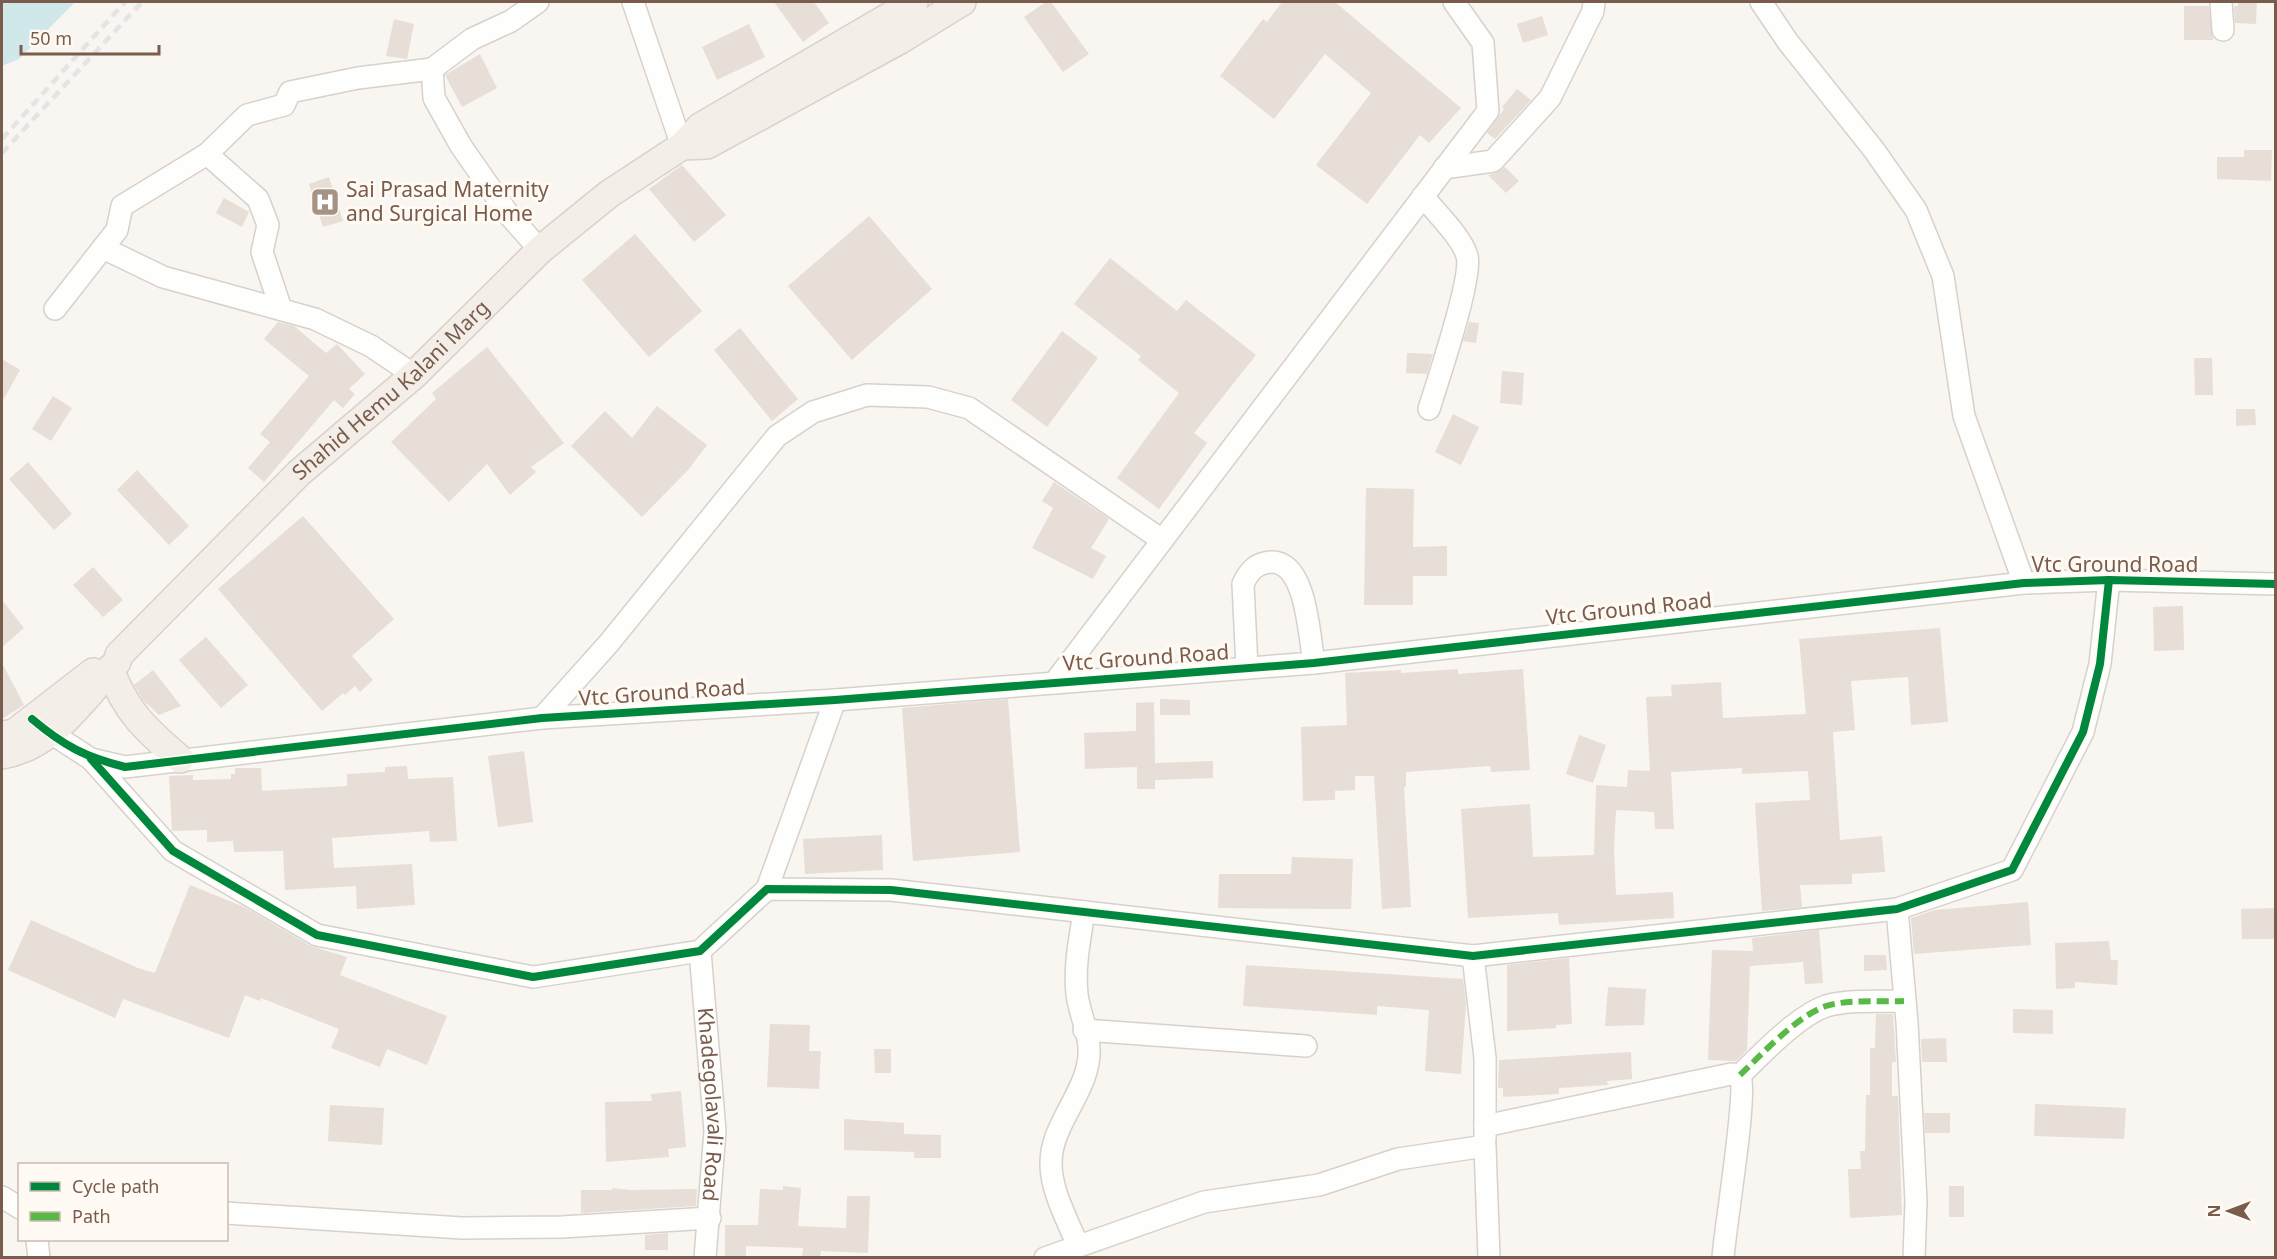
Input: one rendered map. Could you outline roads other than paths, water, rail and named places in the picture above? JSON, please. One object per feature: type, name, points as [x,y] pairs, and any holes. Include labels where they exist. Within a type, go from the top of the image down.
[{"type":"main road","name":"Shahid Hemu Kalani Marg","points":[[114,662],[299,473],[414,375],[540,250],[609,194],[682,146],[699,127],[914,2]]},
{"type":"main road","name":"Shahid Hemu Kalani Marg","points":[[682,146],[707,145],[900,40],[962,2]]},
{"type":"main road","name":"Shahid Hemu Kalani Marg","points":[[41,726],[113,656],[114,662]]},
{"type":"main road","points":[[114,662],[119,695],[132,715],[180,759]]},
{"type":"main road","points":[[2,735],[41,726]]},
{"type":"main road","points":[[2,755],[19,752],[41,726]]},
{"type":"street","points":[[55,309],[117,230],[122,206],[207,154],[247,115],[284,105],[290,92],[358,78],[432,69],[472,39],[511,21],[538,2]]},
{"type":"street","points":[[633,2],[682,146]]},
{"type":"street","points":[[1054,683],[1488,111],[1483,43],[1454,2]]},
{"type":"street","points":[[1444,168],[1493,161],[1536,114],[1550,98],[1593,11],[1594,2]]},
{"type":"street","points":[[1761,2],[1788,42],[1874,150],[1916,210],[1943,276],[1964,416],[2024,583]]},
{"type":"street","points":[[2221,2],[2223,30]]},
{"type":"street","points":[[432,69],[434,98],[461,146],[509,215],[540,250]]},
{"type":"street","points":[[207,154],[258,199],[268,225],[261,252],[281,309]]},
{"type":"street","points":[[1423,196],[1464,247],[1468,264],[1445,360],[1429,409]]},
{"type":"street","points":[[103,248],[164,277],[315,319],[370,346],[414,375]]},
{"type":"street","points":[[542,718],[609,643],[777,436],[813,412],[867,395],[928,397],[969,408],[1162,540]]},
{"type":"street","points":[[1247,668],[1243,584],[1249,572],[1258,564],[1274,562],[1285,566],[1296,576],[1314,663]]},
{"type":"street","points":[[767,889],[891,890],[1473,956],[1897,909],[2012,870],[2083,732],[2100,664],[2109,580]]},
{"type":"street","name":"Vtc Ground Road","points":[[41,726],[91,759],[125,767],[542,718],[835,700],[1314,663],[2024,583],[2109,580],[2276,584]]},
{"type":"street","points":[[91,759],[173,851],[317,935],[533,977],[700,951],[767,889],[835,700]]},
{"type":"street","points":[[1897,909],[1916,1201],[1914,1257]]},
{"type":"street","points":[[1078,1246],[1052,1178],[1051,1162],[1053,1146],[1087,1069],[1089,1047],[1077,993],[1077,963],[1084,912]]},
{"type":"street","name":"Khadegolavali Road","points":[[700,951],[716,1131],[705,1257]]},
{"type":"street","points":[[1473,956],[1485,1058],[1485,1136],[1490,1257]]},
{"type":"street","points":[[1045,1257],[1204,1203],[1319,1185],[1398,1159],[1485,1136],[1731,1074],[1740,1075],[1812,1013],[1827,1006],[1904,1000]]},
{"type":"street","points":[[1084,1030],[1306,1046]]},
{"type":"street","points":[[1723,1257],[1741,1113],[1743,1081],[1740,1075]]},
{"type":"street","points":[[2,1197],[18,1207]]},
{"type":"street","points":[[228,1213],[462,1228],[562,1227],[710,1218]]},
{"type":"street","points":[[37,1241],[39,1257]]},
{"type":"water","points":[[2,2],[75,2],[19,59],[2,66]]},
{"type":"railway","points":[[2,139],[125,2]]},
{"type":"railway","points":[[2,153],[142,2]]},
{"type":"place","name":"Sai Prasad Maternity and Surgical Home","points":[[325,202]]}]
